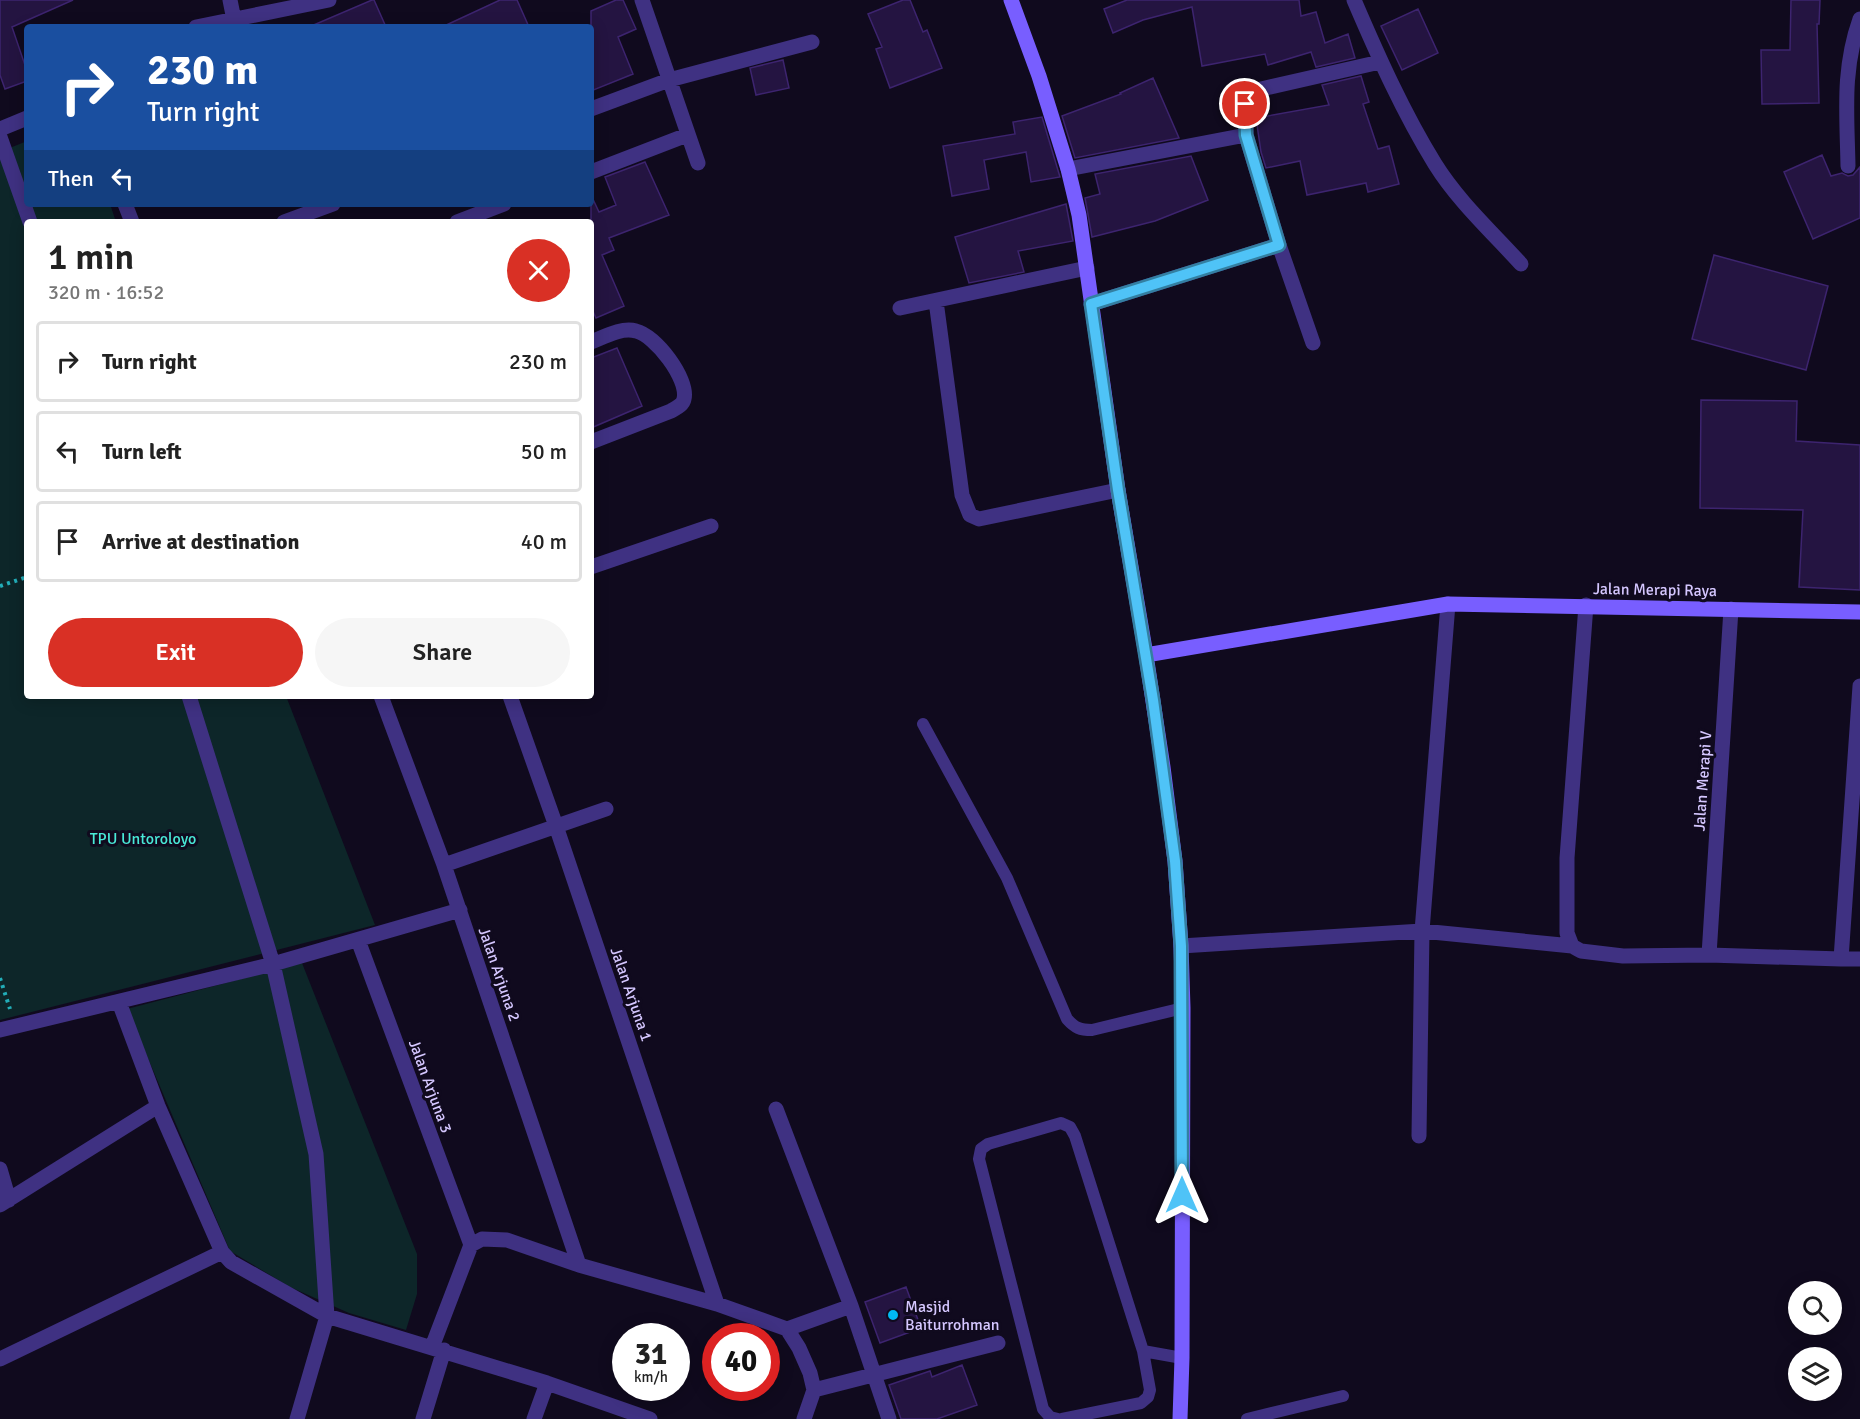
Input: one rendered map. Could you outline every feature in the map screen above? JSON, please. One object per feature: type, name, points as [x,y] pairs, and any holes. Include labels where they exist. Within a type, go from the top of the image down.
[{"type":"street","points":[[230,0],[234,20]]},
{"type":"street","points":[[212,24],[329,0]]},
{"type":"street","points":[[642,0],[698,163]]},
{"type":"street","points":[[1011,0],[1039,76],[1068,169],[1079,215],[1118,490],[1146,655],[1175,861],[1181,946],[1182,1008],[1180,1419]]},
{"type":"street","points":[[1354,0],[1380,62],[1435,164],[1454,190],[1521,264]]},
{"type":"street","points":[[1848,166],[1846,76],[1853,38],[1860,19]]},
{"type":"street","points":[[594,108],[669,80],[812,42]]},
{"type":"street","points":[[1313,343],[1279,245],[1246,135],[1245,104],[1247,97],[1261,89],[1380,62]]},
{"type":"street","points":[[0,129],[24,119]]},
{"type":"street","points":[[594,171],[687,135]]},
{"type":"street","points":[[1068,169],[1246,135]]},
{"type":"street","points":[[0,137],[24,205]]},
{"type":"street","points":[[292,219],[325,207]]},
{"type":"street","points":[[465,219],[496,207]]},
{"type":"street","points":[[1091,304],[1279,245]]},
{"type":"street","points":[[900,308],[1087,268]]},
{"type":"street","points":[[936,301],[962,495],[970,515],[979,519],[1118,490]]},
{"type":"street","points":[[594,341],[619,331],[635,330],[646,335],[673,363],[685,398],[682,404],[671,411],[594,441]]},
{"type":"street","points":[[594,566],[711,526]]},
{"type":"street","points":[[1419,1136],[1422,931],[1448,604]]},
{"type":"street","name":"Jalan Merapi Raya","points":[[1146,655],[1448,604],[1860,612]]},
{"type":"street","points":[[1572,946],[1567,933],[1567,858],[1586,605]]},
{"type":"street","name":"Jalan Merapi V","points":[[1709,955],[1731,609]]},
{"type":"street","points":[[1841,959],[1860,686]]},
{"type":"street","points":[[190,699],[273,964],[316,1154],[327,1316],[297,1419]]},
{"type":"street","name":"Jalan Arjuna 2","points":[[382,699],[460,910],[579,1264]]},
{"type":"street","name":"Jalan Arjuna 1","points":[[511,699],[717,1304]]},
{"type":"street","points":[[444,865],[606,809]]},
{"type":"street","points":[[0,1030],[273,964],[460,910]]},
{"type":"street","points":[[1181,946],[1422,931],[1572,946],[1581,951],[1623,956],[1709,955],[1860,959]]},
{"type":"street","name":"Jalan Arjuna 3","points":[[358,940],[471,1245]]},
{"type":"street","points":[[119,1002],[158,1106],[222,1252],[231,1262],[327,1316],[547,1383],[650,1419]]},
{"type":"street","points":[[0,1169],[4,1202],[158,1106]]},
{"type":"street","points":[[776,1109],[851,1306],[889,1419]]},
{"type":"street","points":[[423,1419],[438,1349],[471,1245],[482,1239],[507,1240],[579,1264],[717,1304],[787,1329],[799,1348],[810,1373],[814,1390],[804,1419]]},
{"type":"street","points":[[0,1359],[222,1252]]},
{"type":"street","points":[[787,1329],[851,1306]]},
{"type":"street","points":[[814,1390],[998,1343]]},
{"type":"street","points":[[534,1419],[547,1383]]},
{"type":"lane","points":[[923,724],[1006,878],[1067,1020],[1074,1027],[1092,1030],[1182,1008]]},
{"type":"lane","points":[[1061,1124],[1070,1127],[1075,1136],[1143,1351],[1150,1390],[1148,1397],[1141,1403],[1060,1419],[1050,1417],[1043,1409],[979,1159],[981,1149],[988,1144],[1061,1124]]},
{"type":"lane","points":[[1143,1351],[1182,1358]]},
{"type":"lane","points":[[1247,1419],[1343,1396]]},
{"type":"path","points":[[0,586],[24,579]]},
{"type":"path","points":[[0,978],[16,1026]]},
{"type":"green space","name":"TPU Untoroloyo","points":[[24,142],[24,207],[111,207],[115,219],[24,219],[24,699],[287,699],[375,925],[0,1020],[0,152]]},
{"type":"green space","points":[[302,963],[417,1254],[417,1294],[406,1330],[349,1313],[290,1287],[230,1251],[127,1009]]},
{"type":"building","points":[[0,0],[73,0],[12,27],[24,62],[24,82],[5,89],[0,75]]},
{"type":"building","points":[[374,0],[385,24],[316,24]]},
{"type":"building","points":[[500,0],[517,0],[528,24],[448,24]]},
{"type":"building","points":[[616,0],[623,0],[636,29],[618,37],[633,74],[594,90],[594,24],[591,24],[591,11]]},
{"type":"building","points":[[903,0],[910,0],[923,32],[927,30],[942,68],[890,88],[876,49],[882,47],[868,14]]},
{"type":"building","points":[[1127,0],[1299,0],[1301,16],[1316,12],[1325,43],[1348,34],[1355,58],[1316,67],[1311,52],[1268,65],[1265,54],[1202,66],[1192,7],[1143,20],[1113,33],[1104,9]]},
{"type":"building","points":[[1791,0],[1820,0],[1819,24],[1817,24],[1819,103],[1762,104],[1761,50],[1790,50]]},
{"type":"building","points":[[1418,9],[1438,53],[1402,70],[1381,26]]},
{"type":"building","points":[[783,60],[789,88],[756,95],[750,68]]},
{"type":"building","points":[[1361,76],[1369,102],[1363,104],[1378,149],[1389,146],[1399,184],[1368,192],[1366,183],[1307,195],[1300,161],[1266,168],[1256,118],[1329,105],[1322,85]]},
{"type":"building","points":[[1153,78],[1179,138],[1075,158],[1062,116],[1121,94]]},
{"type":"building","points":[[1042,117],[1060,177],[1031,182],[1026,152],[984,160],[989,189],[952,196],[943,146],[1015,134],[1013,122]]},
{"type":"building","points":[[1822,155],[1831,176],[1842,173],[1848,176],[1853,175],[1860,167],[1860,218],[1813,239],[1784,172]]},
{"type":"building","points":[[1191,156],[1208,200],[1155,221],[1092,237],[1085,198],[1100,194],[1095,174]]},
{"type":"building","points":[[645,162],[669,215],[609,238],[614,250],[602,255],[624,306],[596,318],[594,314],[594,219],[591,219],[591,207],[594,207],[594,201],[599,212],[616,205],[605,177]]},
{"type":"building","points":[[1066,204],[1073,241],[1018,251],[1024,272],[969,283],[955,237]]},
{"type":"building","points":[[1714,255],[1828,286],[1806,370],[1692,339]]},
{"type":"building","points":[[617,348],[642,406],[594,427],[594,357]]},
{"type":"building","points":[[1701,400],[1797,401],[1796,441],[1860,445],[1860,590],[1799,587],[1803,510],[1700,508]]},
{"type":"building","name":"Masjid Baiturrohman","points":[[906,1287],[921,1328],[880,1343],[865,1302]]},
{"type":"building","points":[[962,1365],[977,1405],[937,1419],[901,1419],[889,1385],[930,1371],[932,1377]]},
{"type":"place","name":"Masjid Baiturrohman","points":[[893,1315]]},
{"type":"route","points":[[1182,1195],[1181,946],[1175,861],[1153,700],[1118,490],[1091,304],[1279,245],[1246,135],[1245,104]]}]
